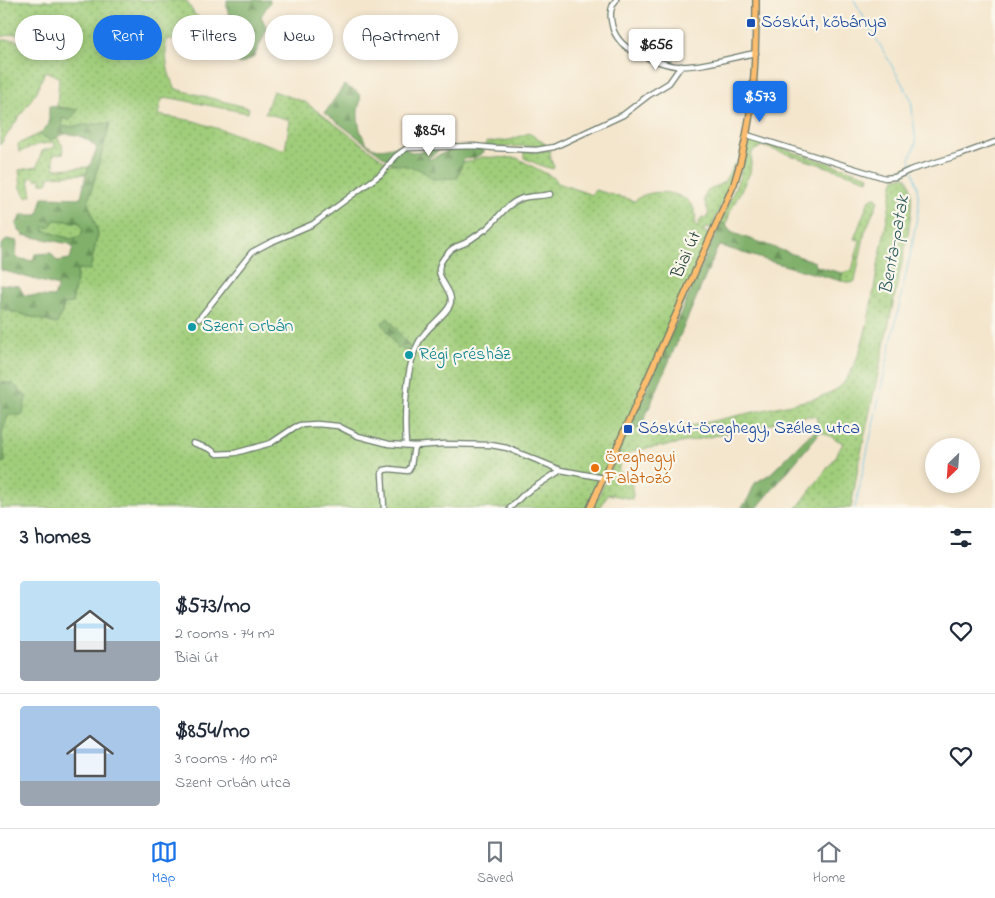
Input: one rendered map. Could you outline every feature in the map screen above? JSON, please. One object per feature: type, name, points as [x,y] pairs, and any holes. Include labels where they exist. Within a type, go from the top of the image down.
[{"type":"main road","name":"Biai út","points":[[590,508],[727,201],[738,170],[747,135],[752,103],[756,53],[756,0]]},
{"type":"street","points":[[616,0],[612,6],[610,19],[614,33],[624,46],[644,56],[667,64],[682,66],[756,53]]},
{"type":"street","points":[[199,319],[252,252],[269,242],[313,224],[372,182],[396,156],[407,148],[474,146],[536,150],[554,147],[623,115],[649,95],[669,83],[682,66]]},
{"type":"street","points":[[747,135],[881,177],[895,177],[910,170],[995,142]]},
{"type":"street","points":[[406,445],[407,395],[417,345],[428,327],[450,307],[451,302],[451,297],[439,270],[443,259],[454,247],[466,242],[489,226],[508,206],[521,199],[551,194]]},
{"type":"street","points":[[193,443],[218,454],[235,453],[271,443],[295,427],[317,424],[338,426],[372,441],[414,446],[491,444],[507,448],[561,470],[604,478]]},
{"type":"street","points":[[384,508],[382,473],[384,470],[390,469],[408,471],[411,466],[414,446]]},
{"type":"street","points":[[510,508],[524,494],[561,470]]},
{"type":"green space","points":[[0,0],[186,0],[195,15],[172,15],[172,40],[166,40],[167,66],[176,89],[249,108],[248,113],[171,98],[162,99],[158,115],[194,121],[285,150],[290,120],[265,113],[273,91],[305,102],[389,164],[468,162],[481,157],[517,158],[556,179],[555,182],[592,195],[595,190],[635,201],[649,193],[669,193],[678,196],[692,206],[695,214],[695,225],[698,227],[702,217],[706,218],[709,213],[704,200],[706,192],[724,182],[734,164],[736,164],[712,227],[702,230],[712,236],[590,508],[0,508],[0,462],[5,461],[2,433],[8,415],[13,384],[0,382],[0,308],[56,324],[65,304],[72,303],[78,269],[90,269],[98,233],[88,202],[110,124],[63,127],[60,121],[78,110],[57,107],[59,77],[45,71],[37,91],[0,145],[0,40],[15,40],[15,60],[83,60],[83,15],[15,15],[15,34],[0,37]]},
{"type":"green space","points":[[227,0],[270,0],[261,16],[265,25],[265,33],[255,55],[255,15],[229,15]]},
{"type":"green space","points":[[236,60],[248,60],[240,64]]},
{"type":"green space","points":[[344,85],[360,96],[358,116],[361,133],[370,146],[383,149],[407,145],[405,147],[407,150],[412,152],[439,149],[428,160],[455,148],[484,150],[484,152],[474,158],[464,159],[457,178],[432,179],[418,169],[392,163],[325,113]]},
{"type":"green space","points":[[49,106],[78,110],[69,121],[63,118],[61,120],[63,127],[110,123],[88,202],[98,233],[90,270],[78,269],[72,303],[65,304],[57,324],[0,308],[0,284],[19,286],[24,295],[54,297],[58,286],[1,270],[1,245],[7,239],[17,241],[16,258],[33,261],[35,254],[51,253],[57,261],[70,259],[73,248],[70,244],[23,235],[16,225],[21,215],[38,215],[43,197],[81,198],[86,174],[97,149],[88,140],[74,135],[65,134],[50,140],[39,134],[49,124]],"holes":[[[54,220],[80,223],[83,229],[81,236],[70,239],[43,230],[44,227],[50,227]]]},
{"type":"green space","points":[[529,133],[547,145],[502,147],[484,145],[487,142],[510,140]]},
{"type":"green space","points":[[39,134],[50,140],[57,137],[62,145],[64,153],[53,155],[55,169],[89,167],[86,174],[50,176],[47,183],[41,183],[41,178],[36,180],[32,176],[29,179],[32,195],[26,197],[21,188],[19,170],[37,167],[42,151],[55,147],[54,142],[37,145],[19,152],[18,144]]},
{"type":"green space","points":[[749,138],[758,143],[762,142],[869,176],[868,180],[762,146],[752,152],[750,173],[730,212],[726,225],[721,223],[739,178]]},
{"type":"green space","points":[[550,150],[553,169],[524,158],[524,151]]},
{"type":"green space","points":[[905,176],[911,195],[908,234],[859,462],[851,508],[797,508],[835,458],[843,443],[822,432],[814,432],[817,426],[817,419],[814,416],[809,416],[676,444],[637,450],[630,453],[622,461],[618,470],[631,480],[632,499],[608,494],[600,508],[593,508],[631,426],[653,434],[818,398],[842,385],[857,358],[867,326],[893,184],[895,179]]},
{"type":"green space","points":[[874,197],[878,201],[865,232],[855,281],[852,283],[841,281],[842,273],[852,270],[860,240],[854,239],[869,200]]},
{"type":"green space","points":[[54,220],[80,223],[83,229],[81,236],[71,239],[42,230]]},
{"type":"green space","points":[[721,223],[726,225],[733,233],[815,262],[816,266],[842,273],[841,281],[721,246],[718,247],[640,429],[631,426],[635,415]]},
{"type":"green space","points":[[388,318],[413,353],[398,348],[382,323]]},
{"type":"green space","points":[[0,382],[13,384],[26,396],[23,415],[8,415],[2,433],[5,462],[0,462]]},
{"type":"green space","points":[[818,431],[817,436],[757,508],[741,508],[748,499],[755,483],[770,474],[810,434]]},
{"type":"waterway","name":"Benta-patak","points":[[854,0],[911,99],[916,143],[910,158],[912,167]]},
{"type":"waterway","name":"Benta-patak","points":[[855,508],[911,251],[919,205],[913,171]]},
{"type":"place","name":"Sóskút, kőbánya","points":[[751,23]]},
{"type":"place","name":"Szent Orbán","points":[[192,327]]},
{"type":"place","name":"Régi présház","points":[[409,355]]},
{"type":"place","name":"Sóskút-Öreghegy, Széles utca","points":[[628,429]]},
{"type":"place","name":"Öreghegyi Falatozó","points":[[595,468]]}]
